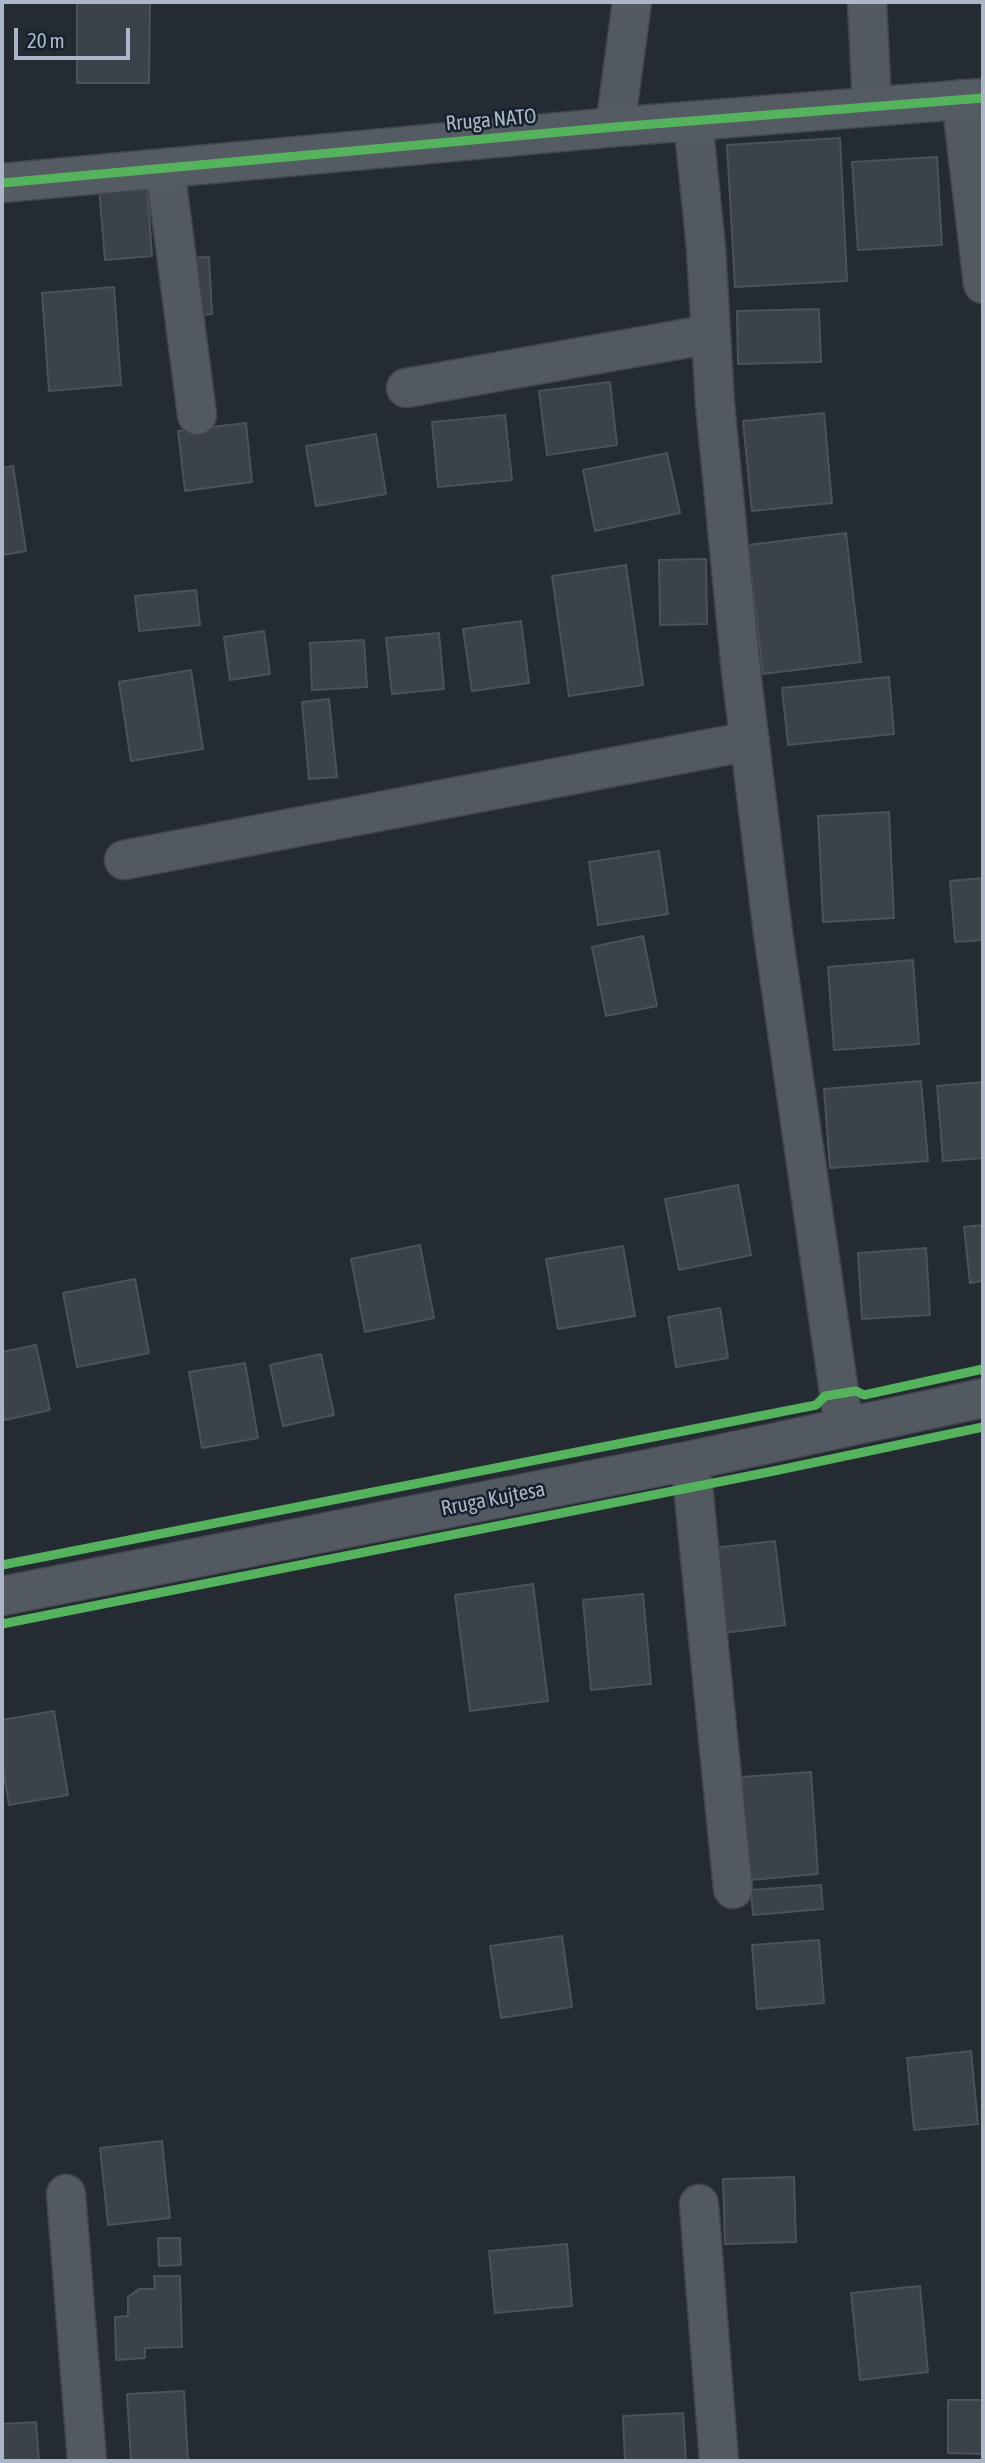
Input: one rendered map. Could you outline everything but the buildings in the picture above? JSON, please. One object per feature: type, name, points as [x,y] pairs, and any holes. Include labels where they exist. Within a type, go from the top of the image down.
[{"type":"main road","name":"Rruga NATO","points":[[2,183],[615,127],[972,98]]},
{"type":"street","points":[[615,127],[632,2]]},
{"type":"street","points":[[867,2],[872,106]]},
{"type":"street","points":[[972,98],[983,284]]},
{"type":"street","points":[[693,121],[706,247],[715,404],[750,741],[773,933],[844,1427]]},
{"type":"street","points":[[164,168],[197,415]]},
{"type":"street","points":[[406,388],[711,334]]},
{"type":"street","points":[[124,860],[750,741]]},
{"type":"street","name":"Rruga Kujtesa","points":[[2,1596],[688,1461],[983,1398]]},
{"type":"street","points":[[688,1461],[694,1486],[733,1889]]},
{"type":"street","points":[[66,2193],[87,2461]]},
{"type":"street","points":[[699,2204],[719,2461]]},
{"type":"cycle path","points":[[2,183],[615,127],[983,98]]},
{"type":"cycle path","points":[[2,1565],[816,1405],[825,1396],[856,1391],[864,1395],[983,1369]]},
{"type":"cycle path","points":[[2,1624],[983,1427]]}]
